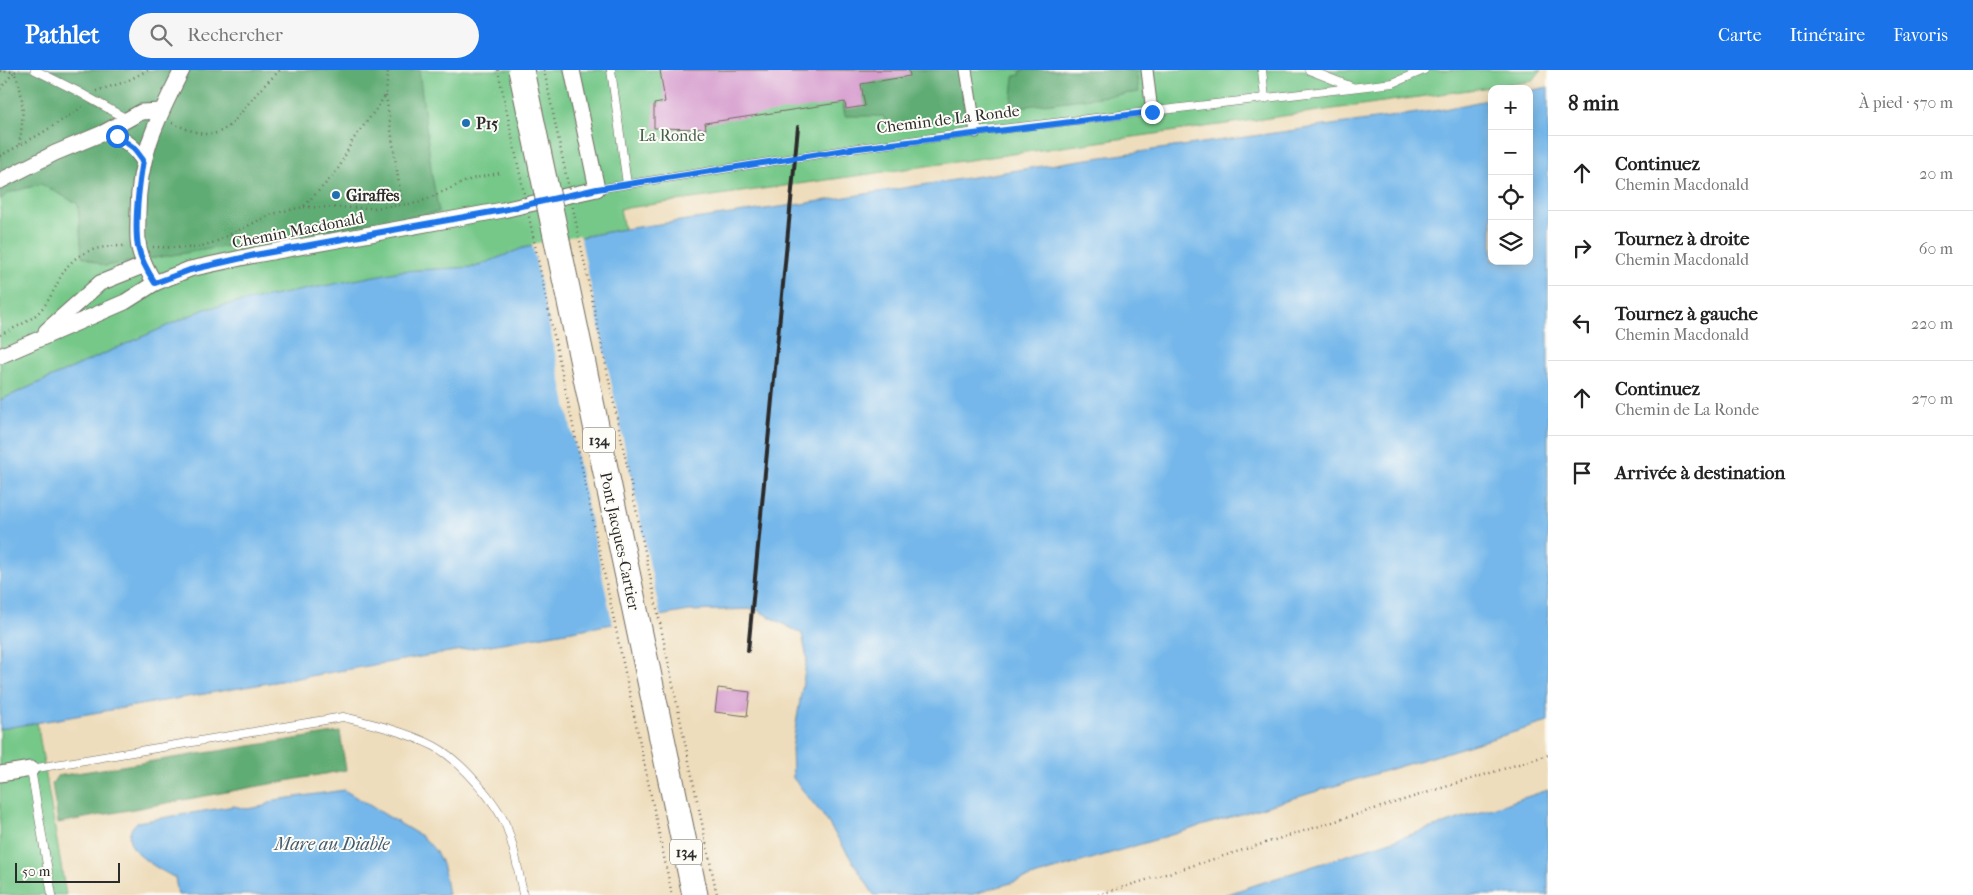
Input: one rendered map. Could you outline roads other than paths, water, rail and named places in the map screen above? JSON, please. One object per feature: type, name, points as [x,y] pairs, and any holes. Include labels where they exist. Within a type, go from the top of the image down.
[{"type":"main road","name":"Pont Jacques-Cartier","points":[[522,70],[695,895]]},
{"type":"street","points":[[155,283],[138,247],[138,205],[143,160],[161,111],[182,70]]},
{"type":"street","points":[[572,70],[597,189]]},
{"type":"street","points":[[966,70],[976,132]]},
{"type":"street","points":[[1147,70],[1152,112]]},
{"type":"street","points":[[0,181],[55,153],[103,133],[141,112],[161,111]]},
{"type":"street","points":[[103,133],[125,140],[143,160]]},
{"type":"street","name":"Chemin Macdonald","points":[[0,356],[125,302],[155,283],[190,270],[255,255],[503,210],[597,189]]},
{"type":"street","name":"Chemin Macdonald","points":[[35,340],[100,283],[145,265]]},
{"type":"street","points":[[91,290],[103,312]]},
{"type":"street","points":[[0,774],[30,768]]},
{"type":"lane","points":[[35,70],[126,119]]},
{"type":"lane","points":[[611,70],[627,184]]},
{"type":"lane","points":[[1262,70],[1265,99]]},
{"type":"lane","points":[[1310,70],[1354,88]]},
{"type":"lane","name":"Chemin de La Ronde","points":[[597,189],[851,149],[976,132],[1393,83],[1424,70]]},
{"type":"lane","points":[[52,895],[30,768],[344,716],[391,728],[436,747],[464,769],[486,794],[506,826],[517,858],[523,895]]},
{"type":"water","points":[[1548,87],[1548,722],[971,895],[874,895],[825,818],[793,778],[792,748],[807,658],[802,634],[755,609],[689,611],[0,729],[0,400],[205,309],[401,271],[475,267],[523,248],[624,229],[808,203],[1081,160],[1439,110],[1488,100],[1488,265],[1533,265],[1533,90]]},
{"type":"water","name":"Mare au Diable","points":[[344,790],[421,836],[429,843],[441,862],[448,895],[178,895],[175,878],[140,855],[133,848],[130,839],[130,831],[137,822],[234,806],[247,809],[264,806],[275,800]]},
{"type":"water","points":[[1548,790],[1548,895],[1224,895]]},
{"type":"railway","points":[[748,651],[798,127]]},
{"type":"place","name":"P15","points":[[466,123]]},
{"type":"place","name":"Giraffes","points":[[336,195]]},
{"type":"park label","name":"La Ronde","points":[[672,135]]}]
